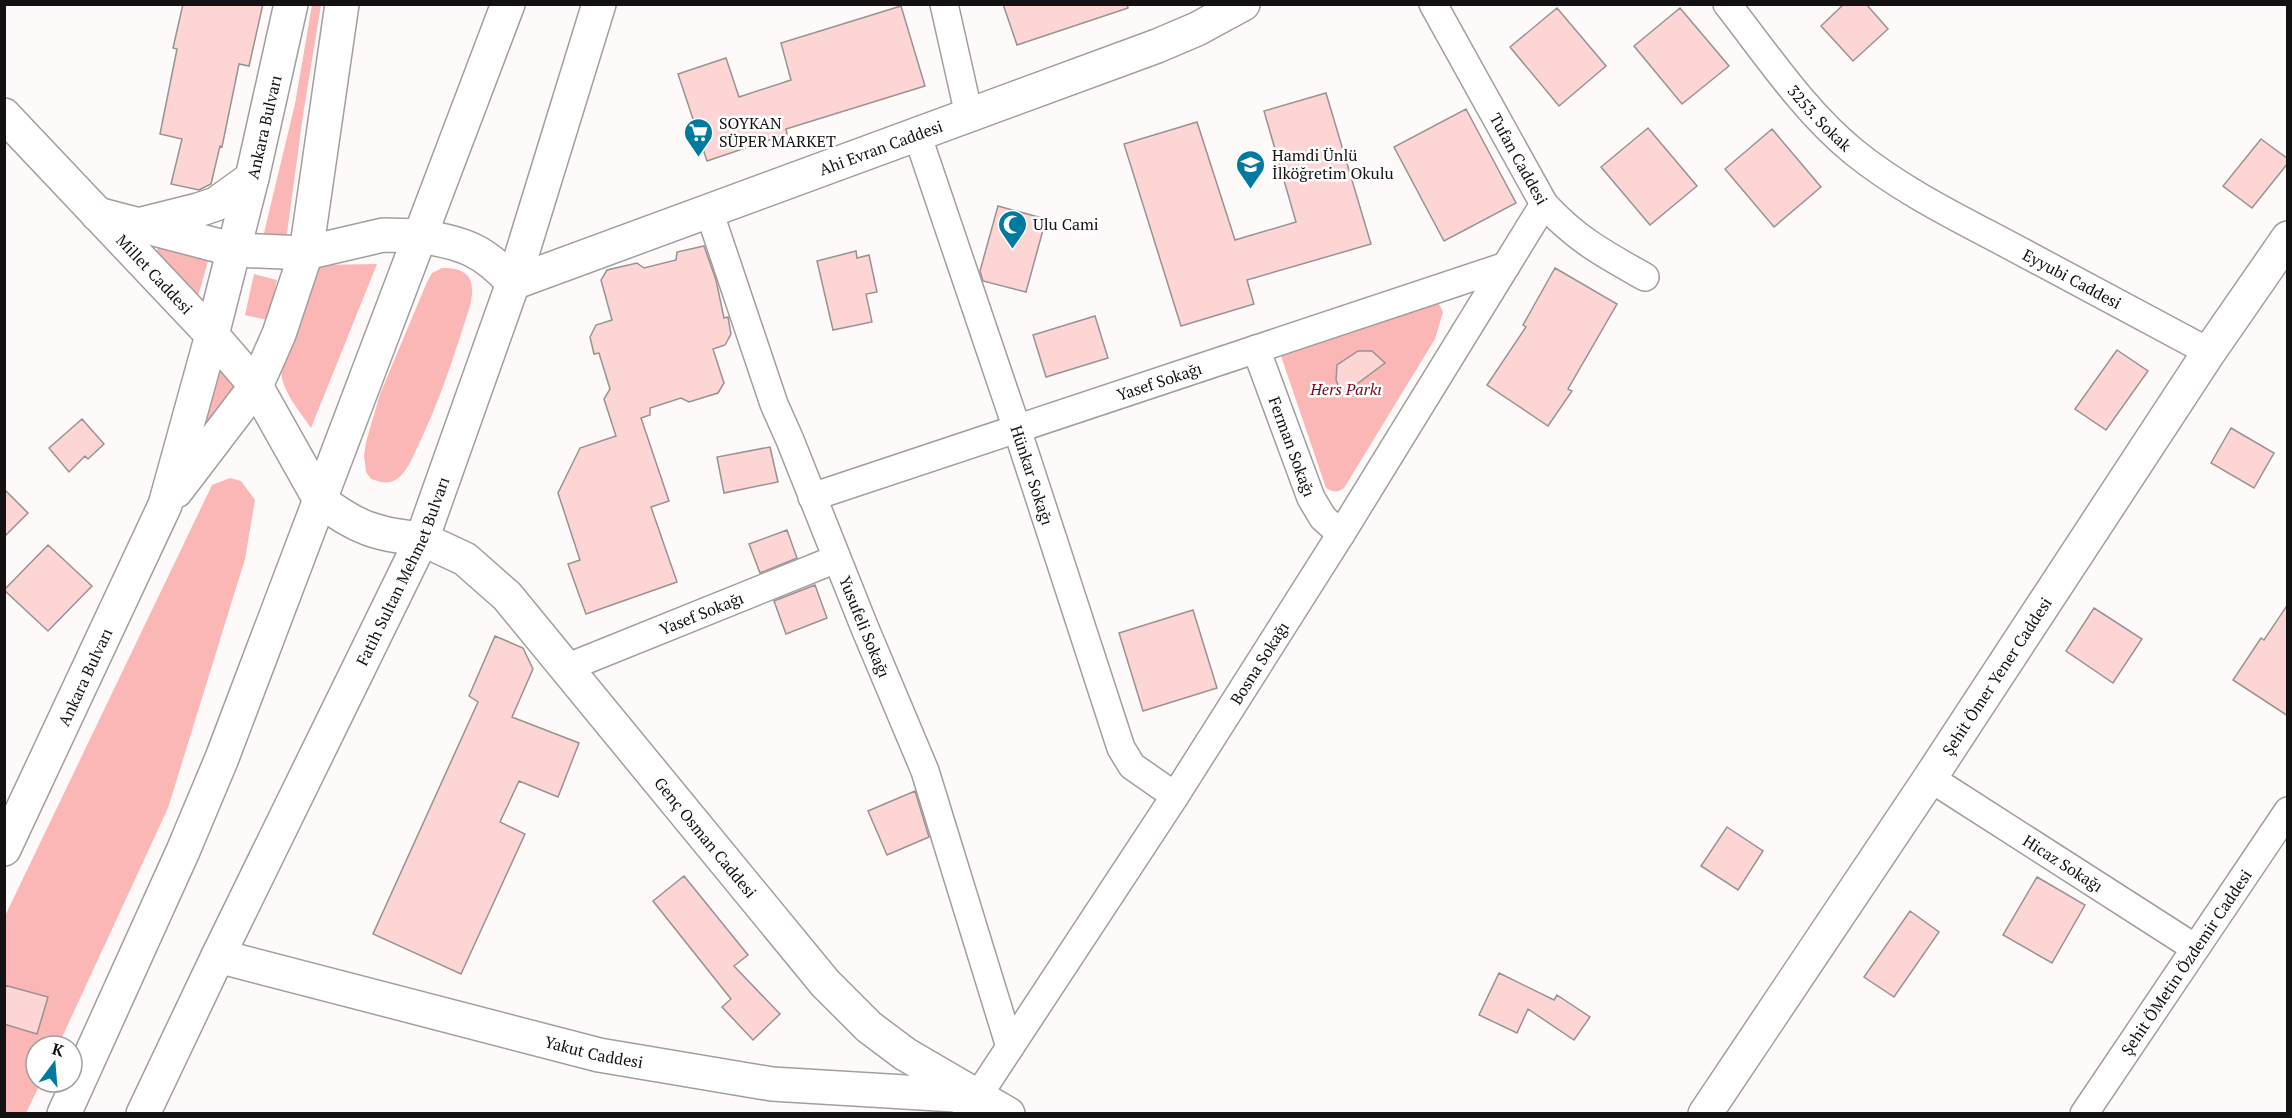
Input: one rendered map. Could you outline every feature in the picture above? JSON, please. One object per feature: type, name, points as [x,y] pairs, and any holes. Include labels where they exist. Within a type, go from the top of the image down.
[{"type":"main road","name":"Ankara Bulvarı","points":[[4,849],[165,505],[235,250],[291,4]]},
{"type":"main road","name":"Ankara Bulvarı","points":[[165,505],[256,386],[279,334],[306,253],[342,4]]},
{"type":"main road","points":[[64,1113],[183,851],[222,758],[508,4]]},
{"type":"main road","name":"Fatih Sultan Mehmet Bulvarı","points":[[143,1113],[422,539],[513,283],[599,4]]},
{"type":"main road","name":"Ahi Evran Caddesi","points":[[513,283],[1157,46],[1197,29],[1237,6]]},
{"type":"main road","name":"Millet Caddesi","points":[[4,115],[212,335]]},
{"type":"main road","name":"Millet Caddesi","points":[[138,225],[216,204],[252,178]]},
{"type":"main road","name":"Millet Caddesi","points":[[97,214],[235,250]]},
{"type":"main road","points":[[235,250],[306,253],[383,235],[420,236],[463,245],[483,254],[513,283]]},
{"type":"main road","name":"Şehit Ömer Yener Caddesi","points":[[1705,1113],[2288,238]]},
{"type":"main road","points":[[212,335],[256,386],[320,500],[352,523],[368,530],[395,537],[422,539]]},
{"type":"main road","name":"Genç Osman Caddesi","points":[[422,539],[465,560],[507,596],[825,983],[869,1027],[972,1105],[1008,1113]]},
{"type":"main road","name":"Yakut Caddesi","points":[[218,956],[598,1055],[772,1084],[972,1105]]},
{"type":"street","points":[[944,4],[969,115]]},
{"type":"street","name":"Tufan Caddesi","points":[[1433,4],[1544,204],[1565,227],[1594,248],[1645,277]]},
{"type":"street","name":"3253. Sokak","points":[[1727,4],[1790,85],[1853,151],[1888,177],[1936,207]]},
{"type":"street","name":"Hünkar Sokağı","points":[[917,134],[1017,429],[1120,748],[1132,766],[1175,796]]},
{"type":"street","name":"Bosna Sokağı","points":[[972,1105],[1175,796],[1341,534],[1544,204]]},
{"type":"street","name":"Eyyubi Caddesi","points":[[1936,207],[2210,352]]},
{"type":"street","name":"Yusufeli Sokağı","points":[[709,211],[774,404],[925,771],[1010,1047]]},
{"type":"street","name":"Yasef Sokağı","points":[[812,498],[1506,266]]},
{"type":"street","name":"Ferman Sokağı","points":[[1256,349],[1311,498],[1323,518],[1341,534]]},
{"type":"street","name":"Yasef Sokağı","points":[[566,668],[836,559]]},
{"type":"street","name":"Hicaz Sokağı","points":[[1930,777],[2195,948]]},
{"type":"street","name":"Şehit ÖMetin Özdemir Caddesi","points":[[2084,1113],[2288,811]]},
{"type":"green space","points":[[312,5],[321,5],[286,241],[263,237],[295,104]]},
{"type":"green space","points":[[158,247],[208,261],[198,297],[155,257]]},
{"type":"green space","points":[[377,264],[311,428],[288,393],[281,369],[318,265]]},
{"type":"green space","points":[[442,268],[465,273],[469,277],[472,289],[470,306],[453,359],[434,410],[407,468],[401,476],[391,482],[371,479],[366,472],[364,456],[380,394],[427,282],[432,273]]},
{"type":"green space","points":[[254,274],[277,280],[268,320],[245,315]]},
{"type":"green space","name":"Hers Parkı","points":[[1438,302],[1443,312],[1435,339],[1344,488],[1335,491],[1326,488],[1281,356]]},
{"type":"green space","points":[[219,370],[228,372],[235,392],[210,430],[200,427]]},
{"type":"green space","points":[[230,478],[241,481],[255,500],[245,559],[168,808],[64,1034],[24,1034],[24,1094],[35,1094],[26,1113],[5,1113],[4,918],[212,485]]},
{"type":"building","points":[[183,4],[263,4],[249,66],[239,64],[222,147],[220,146],[211,184],[199,190],[171,184],[182,139],[160,134],[177,49],[173,48]]},
{"type":"building","points":[[1003,4],[1127,4],[1128,8],[1017,45]]},
{"type":"building","points":[[1844,4],[1866,4],[1888,29],[1853,61],[1821,26]]},
{"type":"building","points":[[901,6],[925,86],[786,129],[787,134],[707,161],[678,74],[726,58],[739,97],[791,80],[781,43]]},
{"type":"building","points":[[1557,8],[1606,66],[1559,106],[1510,47]]},
{"type":"building","points":[[1680,8],[1729,66],[1682,104],[1634,46]]},
{"type":"building","points":[[1326,93],[1371,244],[1247,280],[1254,304],[1181,326],[1124,144],[1197,122],[1235,240],[1296,222],[1264,111]]},
{"type":"building","points":[[1466,109],[1516,203],[1444,241],[1394,147]]},
{"type":"building","points":[[1648,128],[1697,186],[1650,225],[1601,167]]},
{"type":"building","points":[[1772,129],[1821,187],[1774,227],[1725,169]]},
{"type":"building","points":[[2261,139],[2288,159],[2288,163],[2252,208],[2223,186]]},
{"type":"building","name":"Ulu Cami","points":[[998,206],[1046,219],[1026,292],[983,281],[980,271]]},
{"type":"building","points":[[704,246],[716,280],[724,318],[728,317],[731,334],[725,345],[713,349],[724,383],[718,393],[689,402],[681,398],[650,408],[650,415],[641,418],[669,501],[651,507],[677,582],[586,614],[568,564],[580,560],[558,493],[580,448],[616,436],[604,399],[610,389],[599,353],[594,354],[590,337],[596,325],[612,320],[601,280],[607,270],[637,263],[644,268],[676,260],[677,252]]},
{"type":"building","points":[[856,251],[857,258],[869,255],[877,292],[866,294],[872,322],[833,330],[817,261]]},
{"type":"building","points":[[1555,268],[1617,304],[1568,389],[1572,391],[1548,426],[1487,385],[1526,327],[1523,325]]},
{"type":"building","points":[[1095,316],[1108,358],[1046,377],[1033,335]]},
{"type":"building","points":[[2117,350],[2148,371],[2106,430],[2075,409]]},
{"type":"building","points":[[1358,351],[1372,351],[1385,363],[1342,395],[1336,380],[1337,365]]},
{"type":"building","points":[[82,419],[104,444],[88,459],[85,456],[69,472],[49,448]]},
{"type":"building","points":[[2231,428],[2274,453],[2254,488],[2211,463]]},
{"type":"building","points":[[770,447],[778,482],[724,493],[717,457]]},
{"type":"building","points":[[4,489],[28,513],[4,537]]},
{"type":"building","points":[[787,530],[797,558],[760,573],[749,544]]},
{"type":"building","points":[[48,545],[92,586],[48,631],[4,590]]},
{"type":"building","points":[[815,585],[827,618],[786,634],[774,601]]},
{"type":"building","points":[[2288,604],[2288,716],[2233,680],[2261,638],[2264,640]]},
{"type":"building","points":[[2094,608],[2142,639],[2113,683],[2066,651]]},
{"type":"building","points":[[1193,610],[1217,688],[1143,711],[1119,633]]},
{"type":"building","points":[[495,636],[523,648],[533,669],[512,717],[579,743],[558,797],[519,781],[500,822],[525,834],[461,974],[373,934],[478,702],[469,696]]},
{"type":"building","points":[[915,791],[929,837],[887,855],[868,811]]},
{"type":"building","points":[[1727,827],[1763,851],[1738,890],[1701,866]]},
{"type":"building","points":[[684,876],[748,955],[734,966],[780,1014],[753,1040],[722,1007],[731,999],[653,901]]},
{"type":"building","points":[[2037,877],[2085,905],[2052,963],[2003,935]]},
{"type":"building","points":[[1910,911],[1939,932],[1894,997],[1864,977]]},
{"type":"building","points":[[1499,973],[1554,1000],[1557,995],[1590,1017],[1574,1040],[1528,1009],[1517,1033],[1479,1015]]},
{"type":"building","points":[[4,985],[48,997],[37,1034],[4,1024]]},
{"type":"place","name":"SOYKAN SÜPER MARKET","points":[[698,158]]},
{"type":"place","name":"Hamdi Ünlü İlköğretim Okulu","points":[[1251,190]]},
{"type":"place","name":"Ulu Cami","points":[[1012,250]]}]
